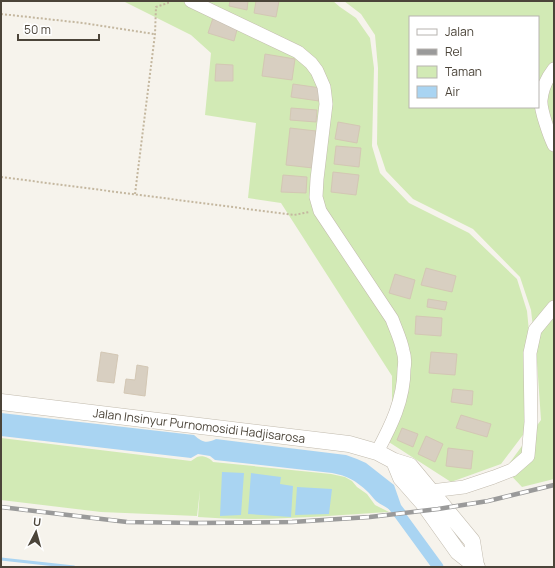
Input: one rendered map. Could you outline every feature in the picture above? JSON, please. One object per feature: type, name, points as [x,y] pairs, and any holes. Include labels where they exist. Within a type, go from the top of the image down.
[{"type":"street","points":[[191,1],[298,52],[317,70],[324,87],[326,104],[316,197],[320,212],[392,319],[404,352],[404,376],[401,399],[392,424],[376,452]]},
{"type":"street","points":[[554,69],[544,85],[540,102],[544,120],[554,146]]},
{"type":"street","points":[[431,491],[464,487],[494,477],[512,470],[528,456],[531,422],[530,353],[536,330],[554,307]]},
{"type":"street","name":"Jalan Insinyur Purnomosidi Hadjisarosa","points":[[1,402],[349,444],[376,452],[394,461],[410,466],[472,541],[476,566]]},
{"type":"street","name":"Jalan Insinyur Purnomosidi Hadjisarosa","points":[[394,461],[402,478],[423,503],[458,552],[476,566]]},
{"type":"path","points":[[134,194],[155,34],[156,7],[168,3],[168,1]]},
{"type":"path","points":[[1,14],[83,23],[155,34]]},
{"type":"path","points":[[1,177],[294,215],[316,210],[320,212]]},
{"type":"green space","points":[[123,1],[333,1],[356,18],[370,38],[374,68],[372,146],[380,173],[409,203],[469,233],[517,279],[527,311],[532,362],[535,419],[501,464],[451,482],[381,437],[392,412],[392,376],[281,203],[248,198],[256,123],[205,115],[211,53],[191,35]]},
{"type":"green space","points":[[344,1],[554,1],[554,479],[522,487],[505,469],[541,420],[537,362],[531,310],[520,277],[473,229],[413,199],[386,171],[377,144],[378,68],[375,35],[361,14]]},
{"type":"green space","points":[[1,438],[191,461],[202,456],[213,462],[331,474],[345,477],[352,481],[357,487],[367,494],[375,505],[389,512],[270,519],[198,517],[200,490],[197,516],[101,512],[1,500]]},
{"type":"water","points":[[1,413],[194,435],[204,442],[216,439],[346,455],[366,463],[394,485],[401,505],[408,514],[396,516],[389,509],[376,501],[359,484],[347,477],[332,473],[215,460],[210,456],[198,454],[191,458],[1,436]]},
{"type":"water","points":[[222,472],[244,473],[241,515],[220,516]]},
{"type":"water","points":[[251,473],[281,477],[280,484],[293,486],[291,517],[248,514]]},
{"type":"water","points":[[297,487],[332,489],[329,514],[295,515]]},
{"type":"building","points":[[230,1],[248,1],[247,10],[229,6]]},
{"type":"building","points":[[256,1],[279,1],[276,17],[254,13]]},
{"type":"building","points":[[213,18],[238,26],[234,41],[208,33]]},
{"type":"building","points":[[265,54],[295,59],[292,80],[262,76]]},
{"type":"building","points":[[216,64],[233,65],[233,81],[215,81]]},
{"type":"building","points":[[293,84],[321,88],[319,101],[291,97]]},
{"type":"building","points":[[291,108],[317,110],[316,122],[290,120]]},
{"type":"building","points":[[338,122],[360,126],[357,143],[335,139]]},
{"type":"building","points":[[290,128],[316,131],[313,168],[286,165]]},
{"type":"building","points":[[336,146],[361,148],[359,167],[334,164]]},
{"type":"building","points":[[333,172],[359,175],[356,195],[331,192]]},
{"type":"building","points":[[283,175],[307,177],[306,193],[281,192]]},
{"type":"building","points":[[426,268],[456,276],[452,292],[421,285]]},
{"type":"building","points":[[395,274],[415,280],[410,299],[389,293]]},
{"type":"building","points":[[428,299],[447,302],[445,310],[427,307]]},
{"type":"building","points":[[416,316],[442,318],[441,336],[415,334]]},
{"type":"building","points":[[101,352],[118,355],[114,383],[97,381]]},
{"type":"building","points":[[431,352],[457,354],[455,375],[429,373]]},
{"type":"building","points":[[137,365],[148,367],[145,396],[124,393],[126,379],[135,380]]},
{"type":"building","points":[[453,389],[473,391],[472,405],[451,402]]},
{"type":"building","points":[[461,415],[491,424],[487,437],[456,428]]},
{"type":"building","points":[[402,428],[418,434],[413,447],[397,440]]},
{"type":"building","points":[[426,436],[443,444],[435,462],[418,454]]},
{"type":"building","points":[[448,448],[473,451],[471,469],[446,466]]},
{"type":"waterway","points":[[392,504],[438,567]]},
{"type":"waterway","points":[[1,559],[74,567]]},
{"type":"railway","points":[[1,507],[127,522],[292,522],[370,517],[438,509],[488,501],[554,485]]}]
